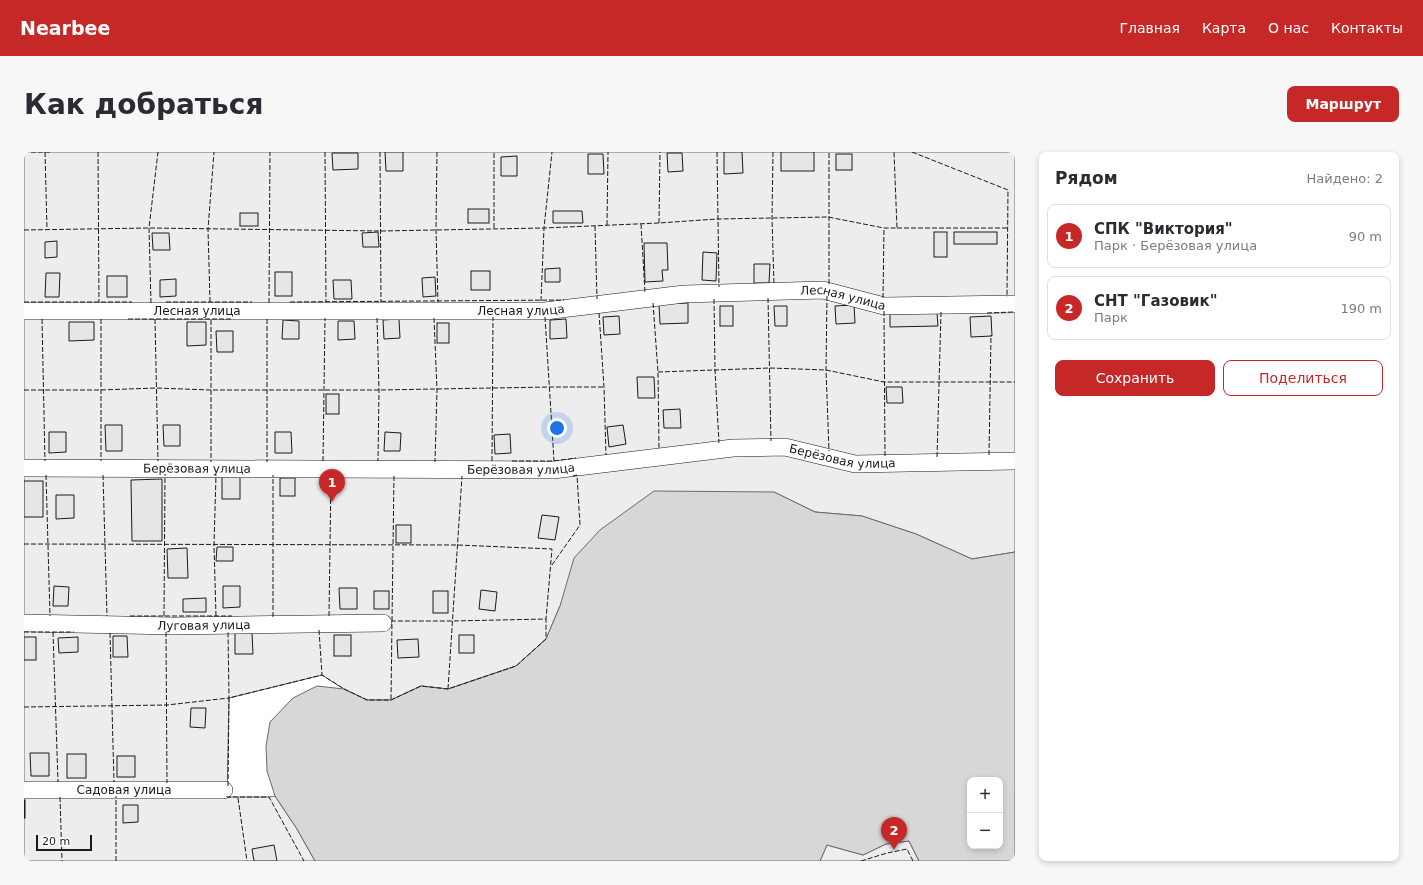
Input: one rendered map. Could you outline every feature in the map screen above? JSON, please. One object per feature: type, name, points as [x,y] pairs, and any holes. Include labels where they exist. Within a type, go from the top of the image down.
[{"type":"street","name":"Лесная улица","points":[[24,311],[545,311],[684,294],[823,290],[884,306],[1015,304]]},
{"type":"street","name":"Берёзовая улица","points":[[24,468],[553,470],[733,448],[785,447],[855,464],[1015,461]]},
{"type":"street","name":"Луговая улица","points":[[24,623],[174,626],[383,623]]},
{"type":"street","name":"Садовая улица","points":[[24,790],[224,790]]},
{"type":"shaded area","points":[[24,152],[1015,152],[1015,552],[972,559],[916,534],[862,516],[815,512],[774,492],[560,606],[546,639],[516,666],[448,689],[421,686],[391,700],[367,700],[344,689],[322,675],[229,698],[227,797],[275,796],[297,829],[315,861],[24,861]]},
{"type":"shaded area","points":[[654,491],[774,492],[815,512],[862,516],[916,534],[972,559],[1015,552],[1015,861],[919,861],[909,841],[886,844],[863,855],[827,845],[820,861],[315,861],[297,829],[275,796],[267,771],[266,746],[270,722],[293,698],[317,686],[344,689],[367,700],[391,700],[421,686],[448,689],[516,666],[546,639],[560,606],[574,558],[600,530]]},
{"type":"shaded area","points":[[909,841],[919,861],[820,861],[827,845],[863,855],[886,844]]},
{"type":"building","points":[[385,152],[403,152],[403,171],[386,171]]},
{"type":"building","points":[[724,152],[742,152],[743,173],[724,174]]},
{"type":"building","points":[[781,152],[814,152],[814,171],[781,171]]},
{"type":"building","points":[[332,153],[358,153],[358,169],[333,170]]},
{"type":"building","points":[[667,153],[682,153],[683,171],[668,172]]},
{"type":"building","points":[[588,154],[603,154],[604,174],[588,174]]},
{"type":"building","points":[[836,154],[852,154],[852,170],[836,170]]},
{"type":"building","points":[[517,156],[517,176],[501,176],[501,157]]},
{"type":"building","points":[[468,209],[489,209],[489,223],[468,223]]},
{"type":"building","points":[[553,211],[582,211],[583,223],[553,223]]},
{"type":"building","points":[[240,213],[258,213],[258,226],[240,226]]},
{"type":"building","points":[[378,232],[379,247],[363,247],[362,233]]},
{"type":"building","points":[[934,232],[947,232],[947,257],[934,257]]},
{"type":"building","points":[[954,232],[997,232],[997,244],[954,244]]},
{"type":"building","points":[[152,233],[169,233],[170,250],[153,250]]},
{"type":"building","points":[[57,241],[57,257],[45,258],[45,242]]},
{"type":"building","points":[[644,243],[667,243],[668,270],[662,270],[663,281],[645,282]]},
{"type":"building","points":[[703,252],[717,253],[716,281],[702,280]]},
{"type":"building","points":[[754,264],[770,264],[769,283],[754,283]]},
{"type":"building","points":[[560,268],[560,282],[545,282],[545,269]]},
{"type":"building","points":[[471,271],[490,271],[490,290],[471,290]]},
{"type":"building","points":[[275,272],[292,272],[292,296],[275,296]]},
{"type":"building","points":[[46,273],[60,273],[59,297],[45,297]]},
{"type":"building","points":[[107,276],[127,276],[127,297],[107,297]]},
{"type":"building","points":[[435,277],[436,296],[423,297],[422,278]]},
{"type":"building","points":[[176,279],[176,296],[160,297],[160,280]]},
{"type":"building","points":[[333,280],[351,280],[352,299],[334,299]]},
{"type":"building","points":[[688,303],[688,323],[660,324],[659,304]]},
{"type":"building","points":[[854,305],[855,323],[836,324],[835,306]]},
{"type":"building","points":[[720,306],[733,306],[733,326],[720,326]]},
{"type":"building","points":[[774,306],[787,306],[787,326],[775,326]]},
{"type":"building","points":[[937,313],[938,326],[890,327],[890,314]]},
{"type":"building","points":[[619,316],[620,334],[604,335],[603,317]]},
{"type":"building","points":[[991,316],[992,336],[971,337],[970,317]]},
{"type":"building","points":[[399,319],[400,338],[384,339],[383,320]]},
{"type":"building","points":[[566,319],[567,338],[550,339],[550,320]]},
{"type":"building","points":[[283,320],[299,321],[299,339],[282,339]]},
{"type":"building","points":[[338,321],[354,321],[355,339],[338,340]]},
{"type":"building","points":[[69,322],[94,322],[94,340],[69,341]]},
{"type":"building","points":[[187,322],[206,322],[206,345],[187,346]]},
{"type":"building","points":[[437,323],[449,323],[449,343],[437,343]]},
{"type":"building","points":[[216,331],[233,331],[233,352],[217,352]]},
{"type":"building","points":[[637,377],[654,377],[655,398],[638,398]]},
{"type":"building","points":[[886,387],[902,387],[903,403],[887,403]]},
{"type":"building","points":[[326,394],[339,394],[339,414],[326,414]]},
{"type":"building","points":[[680,409],[681,428],[664,428],[663,410]]},
{"type":"building","points":[[105,425],[122,425],[122,451],[106,451]]},
{"type":"building","points":[[163,425],[180,425],[180,446],[164,446]]},
{"type":"building","points":[[623,425],[626,444],[609,447],[607,427]]},
{"type":"building","points":[[49,432],[66,432],[66,452],[49,453]]},
{"type":"building","points":[[275,432],[291,432],[292,453],[275,453]]},
{"type":"building","points":[[385,432],[401,433],[400,451],[384,451]]},
{"type":"building","points":[[510,434],[511,453],[495,454],[494,435]]},
{"type":"building","points":[[222,477],[240,477],[240,499],[222,499]]},
{"type":"building","points":[[280,478],[295,478],[295,496],[280,496]]},
{"type":"building","points":[[162,479],[162,541],[132,541],[131,480]]},
{"type":"building","points":[[24,481],[43,481],[43,517],[24,517]]},
{"type":"building","points":[[56,495],[74,495],[74,518],[56,519]]},
{"type":"building","points":[[542,515],[559,517],[555,540],[538,538]]},
{"type":"building","points":[[396,525],[411,525],[411,543],[396,543]]},
{"type":"building","points":[[217,547],[233,547],[233,561],[216,561]]},
{"type":"building","points":[[187,548],[188,578],[168,578],[167,549]]},
{"type":"building","points":[[54,586],[69,587],[68,606],[53,606]]},
{"type":"building","points":[[223,586],[240,586],[240,607],[223,608]]},
{"type":"building","points":[[339,588],[357,588],[357,609],[340,609]]},
{"type":"building","points":[[481,590],[497,592],[495,611],[479,609]]},
{"type":"building","points":[[374,591],[389,591],[389,609],[374,609]]},
{"type":"building","points":[[433,591],[448,591],[448,613],[433,613]]},
{"type":"building","points":[[206,598],[206,612],[183,612],[183,599]]},
{"type":"building","points":[[235,633],[252,633],[253,654],[235,654]]},
{"type":"building","points":[[334,635],[351,635],[351,656],[334,656]]},
{"type":"building","points":[[459,635],[474,635],[474,653],[459,653]]},
{"type":"building","points":[[113,636],[127,636],[128,657],[113,657]]},
{"type":"building","points":[[24,637],[36,637],[36,660],[24,660]]},
{"type":"building","points":[[78,637],[78,652],[59,653],[58,638]]},
{"type":"building","points":[[418,639],[419,657],[398,658],[397,640]]},
{"type":"building","points":[[191,708],[206,708],[205,728],[190,727]]},
{"type":"building","points":[[30,753],[49,753],[49,776],[31,776]]},
{"type":"building","points":[[67,754],[86,754],[86,778],[67,778]]},
{"type":"building","points":[[117,756],[135,756],[135,777],[117,777]]},
{"type":"building","points":[[25,800],[25,818],[24,818]]},
{"type":"building","points":[[123,805],[138,805],[138,822],[123,823]]},
{"type":"building","points":[[274,845],[277,861],[254,861],[252,849]]},
{"type":"fence","points":[[24,152],[52,152]]},
{"type":"fence","points":[[45,152],[47,229]]},
{"type":"fence","points":[[98,152],[99,302]]},
{"type":"fence","points":[[151,303],[149,228],[158,152]]},
{"type":"fence","points":[[210,302],[208,229],[214,152]]},
{"type":"fence","points":[[269,303],[270,152]]},
{"type":"fence","points":[[325,152],[326,302]]},
{"type":"fence","points":[[380,152],[381,302]]},
{"type":"fence","points":[[437,152],[436,229],[438,302]]},
{"type":"fence","points":[[494,152],[494,228]]},
{"type":"fence","points":[[541,301],[544,228],[552,152]]},
{"type":"fence","points":[[607,225],[608,152]]},
{"type":"fence","points":[[659,223],[660,152]]},
{"type":"fence","points":[[717,152],[719,287]]},
{"type":"fence","points":[[773,152],[772,218],[774,285]]},
{"type":"fence","points":[[829,152],[829,284]]},
{"type":"fence","points":[[24,230],[149,228],[381,231],[544,228],[717,219],[828,217],[884,228],[897,228],[894,152]]},
{"type":"fence","points":[[912,152],[1008,190],[1007,297]]},
{"type":"fence","points":[[641,224],[645,293]]},
{"type":"fence","points":[[595,226],[597,299]]},
{"type":"fence","points":[[883,298],[884,228]]},
{"type":"fence","points":[[897,228],[1007,228]]},
{"type":"fence","points":[[827,296],[826,370],[829,451]]},
{"type":"fence","points":[[768,298],[771,441]]},
{"type":"fence","points":[[714,299],[715,370],[719,443]]},
{"type":"fence","points":[[290,302],[564,300]]},
{"type":"fence","points":[[24,302],[132,302]]},
{"type":"fence","points":[[166,302],[252,302]]},
{"type":"fence","points":[[653,303],[658,372],[659,449]]},
{"type":"fence","points":[[884,311],[885,457]]},
{"type":"fence","points":[[937,457],[941,312]]},
{"type":"fence","points":[[987,313],[1013,312]]},
{"type":"fence","points":[[599,313],[604,387],[606,455]]},
{"type":"fence","points":[[492,461],[493,317]]},
{"type":"fence","points":[[545,317],[554,461]]},
{"type":"fence","points":[[323,461],[325,318]]},
{"type":"fence","points":[[377,318],[379,390],[378,461]]},
{"type":"fence","points":[[434,318],[437,390],[435,462]]},
{"type":"fence","points":[[42,319],[45,461]]},
{"type":"fence","points":[[101,319],[101,461]]},
{"type":"fence","points":[[128,319],[232,319]]},
{"type":"fence","points":[[155,319],[158,461]]},
{"type":"fence","points":[[267,319],[267,462]]},
{"type":"fence","points":[[211,320],[211,462]]},
{"type":"fence","points":[[989,455],[991,335]]},
{"type":"fence","points":[[658,372],[770,368],[826,370],[884,382],[1015,382]]},
{"type":"fence","points":[[24,390],[156,388],[210,390],[379,390],[604,387]]},
{"type":"fence","points":[[512,461],[554,461],[576,458]]},
{"type":"fence","points":[[164,616],[165,474]]},
{"type":"fence","points":[[46,475],[50,616]]},
{"type":"fence","points":[[103,475],[107,616]]},
{"type":"fence","points":[[216,475],[214,545],[216,616]]},
{"type":"fence","points":[[273,475],[273,617]]},
{"type":"fence","points":[[329,616],[331,475]]},
{"type":"fence","points":[[392,621],[394,475]]},
{"type":"fence","points":[[552,565],[580,525],[577,475],[572,476]]},
{"type":"fence","points":[[448,689],[462,476]]},
{"type":"fence","points":[[24,544],[458,545],[552,549],[546,619]]},
{"type":"fence","points":[[130,616],[232,616]]},
{"type":"fence","points":[[228,786],[229,698],[322,675],[344,689],[367,700],[391,700],[421,686],[448,689],[516,666],[546,639],[546,619],[392,621],[391,700]]},
{"type":"fence","points":[[319,630],[322,675]]},
{"type":"fence","points":[[24,707],[167,705],[229,698],[228,631]]},
{"type":"fence","points":[[24,632],[74,632]]},
{"type":"fence","points":[[53,632],[58,782]]},
{"type":"fence","points":[[166,632],[167,783]]},
{"type":"fence","points":[[110,633],[114,782]]},
{"type":"fence","points":[[116,796],[116,861]]},
{"type":"fence","points":[[227,796],[269,797],[304,861]]},
{"type":"fence","points":[[60,797],[62,861]]},
{"type":"fence","points":[[238,798],[247,861]]},
{"type":"fence","points":[[861,861],[907,849],[913,861]]},
{"type":"place","name":"СПК \"Виктория\"","points":[[332,502]]},
{"type":"place","name":"СНТ \"Газовик\"","points":[[894,850]]}]
